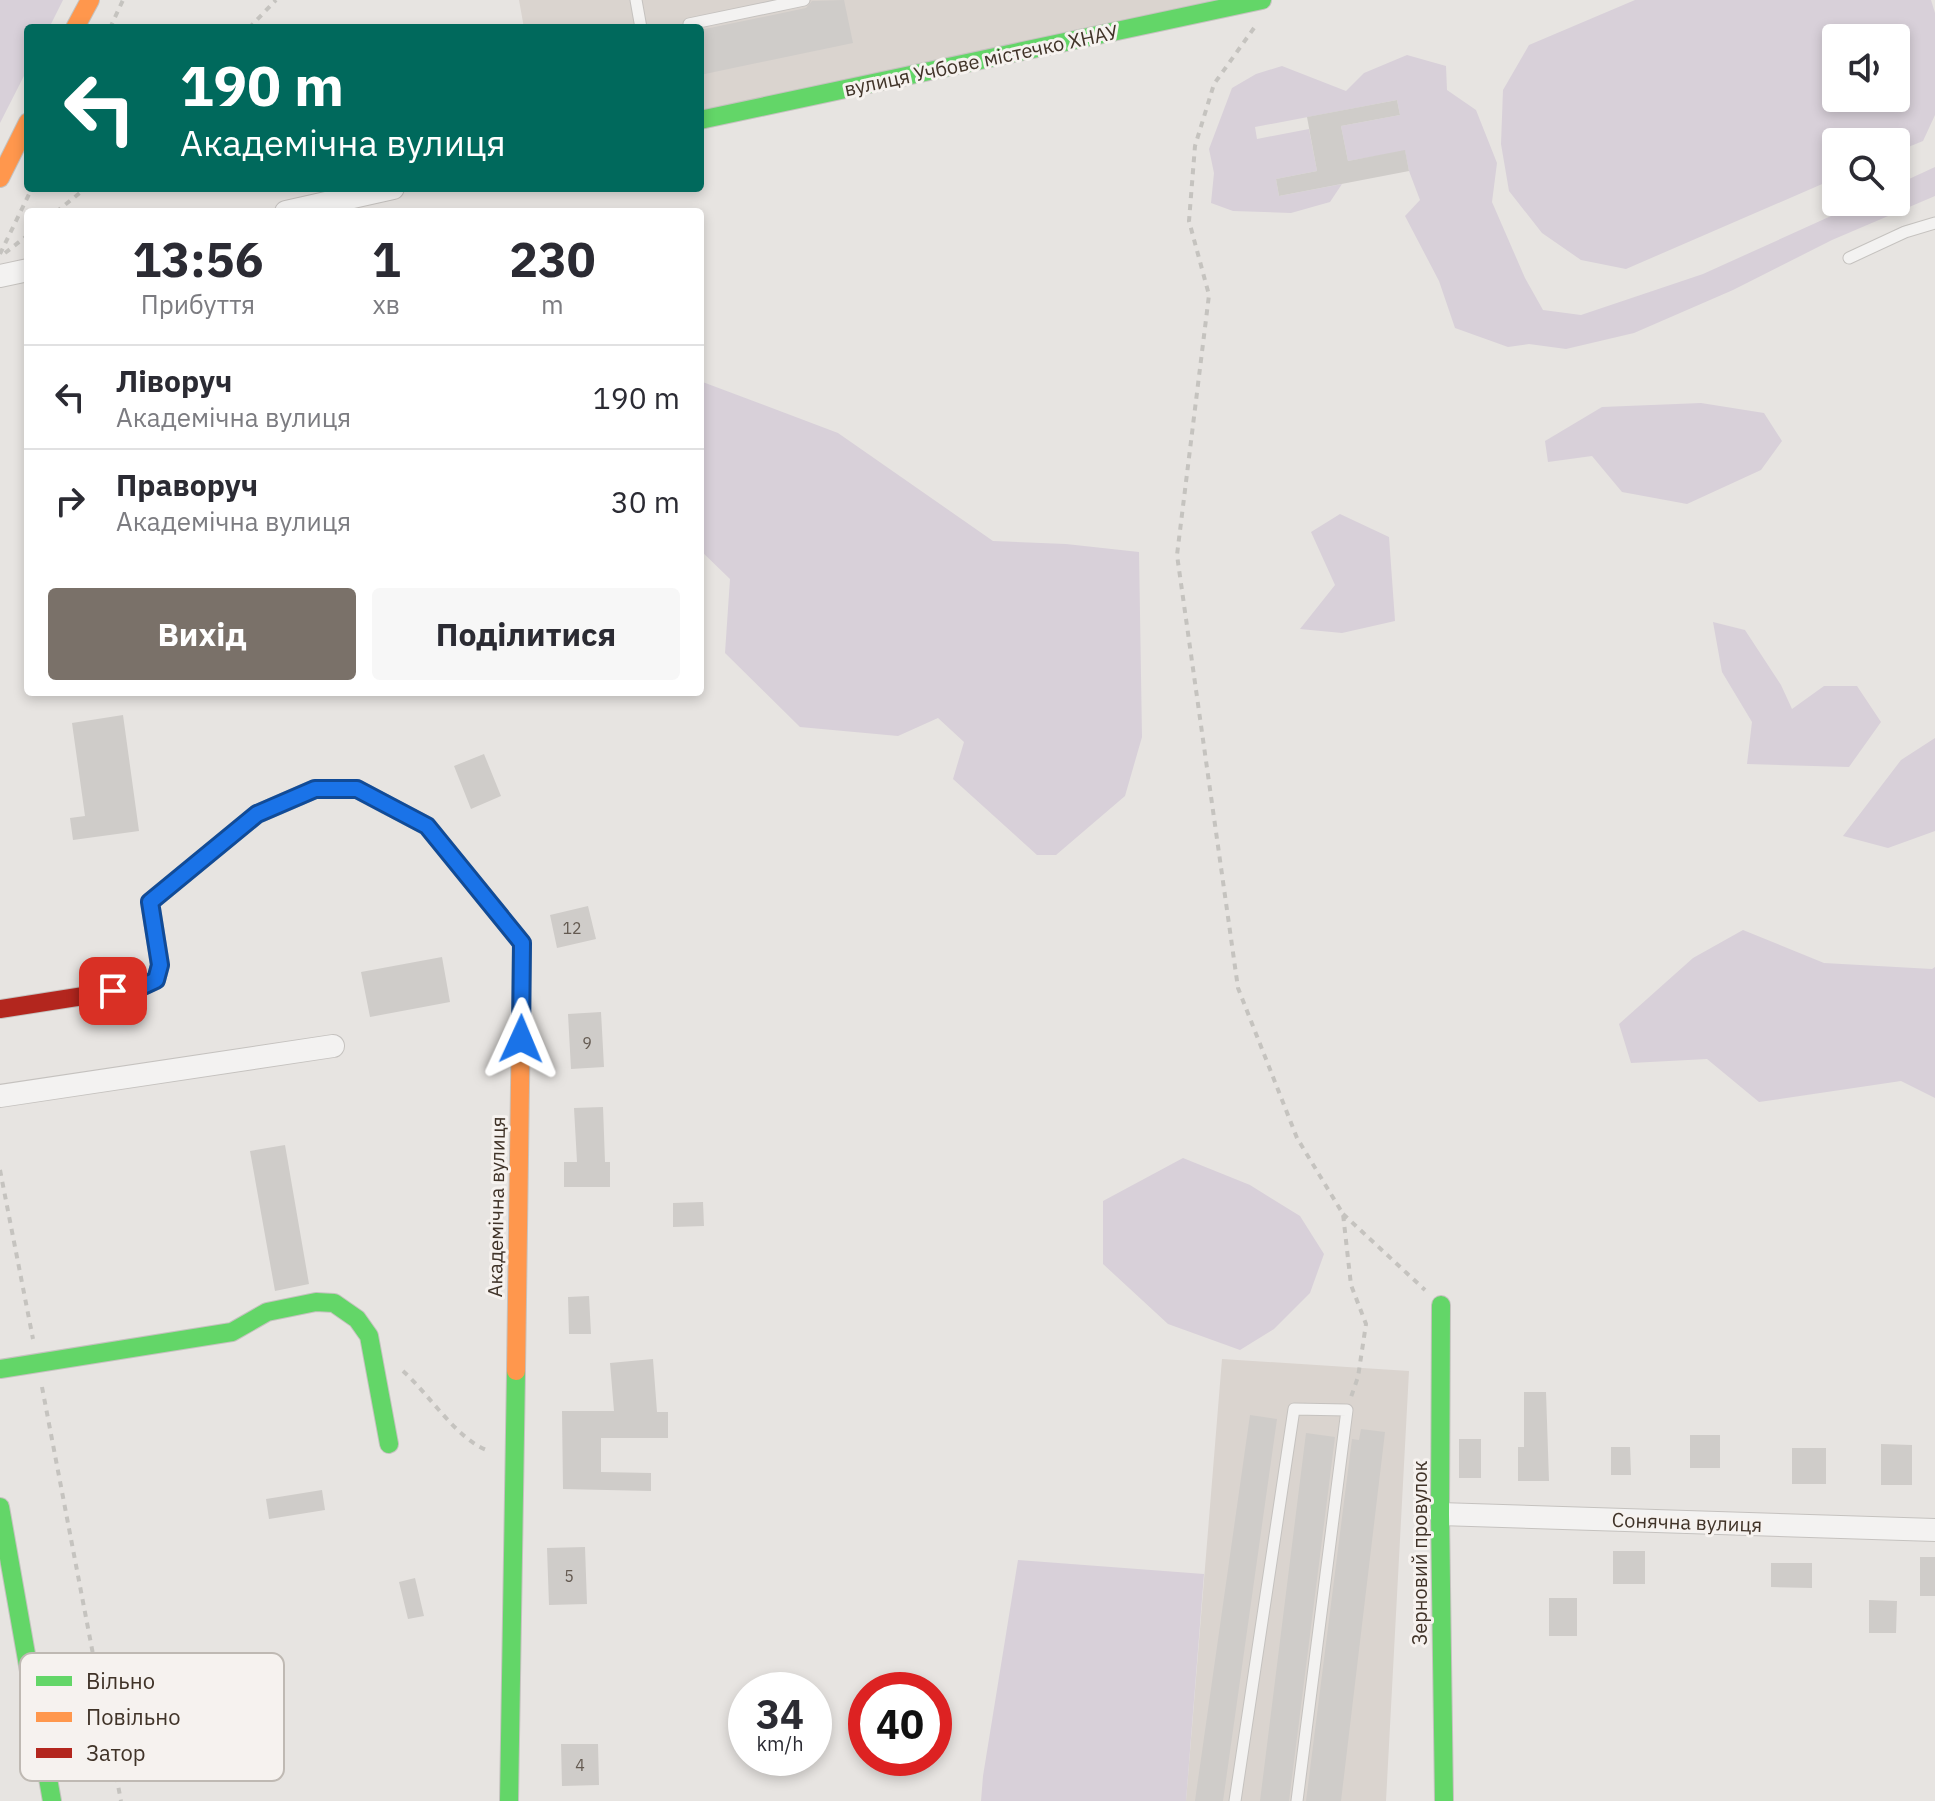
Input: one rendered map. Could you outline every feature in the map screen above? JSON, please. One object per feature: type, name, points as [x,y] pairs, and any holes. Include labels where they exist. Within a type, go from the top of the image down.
[{"type":"street","points":[[77,24],[90,0]]},
{"type":"street","name":"вулиця Учбове містечко ХНАУ","points":[[704,119],[1262,0]]},
{"type":"street","points":[[0,178],[24,130]]},
{"type":"street","points":[[304,208],[375,192]]},
{"type":"street","points":[[0,276],[24,271]]},
{"type":"street","name":"Академічна вулиця","points":[[0,1009],[141,987],[156,980],[160,965],[150,902],[257,814],[315,789],[357,789],[427,826],[522,943],[509,1801]]},
{"type":"street","points":[[0,1096],[333,1046]]},
{"type":"street","points":[[0,1369],[232,1332],[267,1312],[316,1302],[334,1303],[357,1319],[369,1336],[389,1444]]},
{"type":"street","name":"Зерновий провулок","points":[[1441,1305],[1444,1801]]},
{"type":"street","points":[[0,1507],[26,1653]]},
{"type":"street","name":"Сонячна вулиця","points":[[1440,1514],[1935,1530]]},
{"type":"street","points":[[48,1781],[52,1801]]},
{"type":"lane","points":[[636,0],[640,24]]},
{"type":"lane","points":[[689,24],[804,0]]},
{"type":"lane","points":[[1849,258],[1905,232],[1935,223]]},
{"type":"lane","points":[[1235,1801],[1294,1409],[1347,1410],[1297,1801]]},
{"type":"path","points":[[112,24],[123,0]]},
{"type":"path","points":[[253,24],[276,0]]},
{"type":"path","points":[[1256,24],[1214,84],[1195,146],[1189,221],[1209,295],[1177,555],[1238,988],[1297,1138],[1343,1214],[1441,1305]]},
{"type":"path","points":[[0,256],[30,192]]},
{"type":"path","points":[[61,208],[81,192]]},
{"type":"path","points":[[0,256],[24,238]]},
{"type":"path","points":[[0,1170],[93,1653]]},
{"type":"path","points":[[1343,1214],[1351,1285],[1366,1324],[1358,1377],[1347,1410]]},
{"type":"path","points":[[372,1348],[431,1398],[464,1438],[492,1452],[513,1452]]},
{"type":"path","points":[[117,1781],[121,1801]]},
{"type":"shaded area","points":[[0,0],[63,0],[51,24],[24,24],[24,76],[0,123]]},
{"type":"shaded area","points":[[519,0],[1263,0],[704,120],[704,24],[523,24]]},
{"type":"shaded area","points":[[1635,0],[1931,0],[1935,13],[1935,115],[1923,141],[1910,146],[1910,128],[1822,128],[1822,184],[1626,269],[1581,260],[1542,233],[1509,191],[1501,144],[1503,90],[1529,45]]},
{"type":"shaded area","points":[[1407,55],[1446,66],[1447,90],[1476,110],[1497,163],[1492,202],[1525,278],[1543,310],[1581,315],[1703,274],[1831,216],[1888,216],[1634,333],[1566,349],[1529,344],[1508,347],[1455,328],[1439,281],[1405,216],[1420,200],[1405,151],[1348,161],[1341,126],[1400,115],[1397,100],[1255,127],[1257,139],[1309,129],[1317,171],[1276,179],[1279,196],[1342,184],[1330,202],[1291,213],[1233,211],[1211,203],[1214,173],[1209,149],[1232,88],[1256,74],[1282,66],[1346,91],[1364,73]]},
{"type":"shaded area","points":[[1935,167],[1935,196],[1910,207],[1910,179]]},
{"type":"shaded area","points":[[704,383],[838,433],[993,541],[1066,544],[1139,552],[1142,737],[1125,796],[1056,855],[1037,855],[953,779],[964,742],[938,718],[898,736],[800,727],[725,653],[730,579],[704,554]]},
{"type":"shaded area","points":[[1701,403],[1764,413],[1782,441],[1761,470],[1687,504],[1622,492],[1592,456],[1548,462],[1545,441],[1602,407]]},
{"type":"shaded area","points":[[1340,514],[1389,537],[1395,621],[1342,633],[1300,629],[1335,585],[1311,532]]},
{"type":"shaded area","points":[[1713,622],[1745,630],[1781,685],[1792,709],[1824,686],[1857,686],[1881,722],[1849,767],[1747,764],[1752,722],[1722,672]]},
{"type":"shaded area","points":[[1935,738],[1935,831],[1888,848],[1843,836],[1901,760]]},
{"type":"shaded area","points":[[1743,930],[1824,963],[1935,967],[1935,1098],[1901,1081],[1759,1102],[1707,1059],[1631,1063],[1619,1024],[1693,958]]},
{"type":"shaded area","points":[[1183,1158],[1250,1185],[1300,1216],[1324,1254],[1310,1293],[1274,1329],[1240,1350],[1168,1324],[1103,1264],[1103,1201]]},
{"type":"shaded area","points":[[1222,1359],[1409,1371],[1386,1801],[1186,1801]]},
{"type":"shaded area","points":[[1018,1560],[1204,1574],[1186,1801],[981,1801]]},
{"type":"building","points":[[844,0],[853,43],[704,74],[704,29],[806,8],[812,1]]},
{"type":"building","points":[[1397,100],[1400,115],[1341,126],[1348,161],[1405,150],[1409,171],[1279,196],[1276,179],[1317,171],[1307,117]]},
{"type":"building","points":[[123,715],[139,831],[73,840],[70,818],[85,816],[72,723]]},
{"type":"building","points":[[484,754],[501,796],[471,809],[454,766]]},
{"type":"building","points":[[588,906],[596,939],[557,948],[550,915]]},
{"type":"building","points":[[442,957],[450,1002],[370,1017],[361,972]]},
{"type":"building","points":[[601,1012],[604,1067],[571,1069],[568,1014]]},
{"type":"building","points":[[603,1107],[605,1162],[610,1162],[610,1187],[564,1187],[564,1162],[577,1162],[574,1108]]},
{"type":"building","points":[[285,1145],[309,1284],[275,1291],[250,1151]]},
{"type":"building","points":[[703,1202],[704,1226],[673,1227],[673,1203]]},
{"type":"building","points":[[589,1296],[591,1334],[569,1334],[568,1297]]},
{"type":"building","points":[[653,1359],[657,1412],[668,1412],[668,1438],[601,1438],[601,1472],[651,1473],[651,1491],[563,1489],[562,1411],[614,1411],[610,1363]]},
{"type":"building","points":[[1524,1392],[1546,1392],[1549,1481],[1518,1481],[1518,1447],[1524,1447]]},
{"type":"building","points":[[1250,1415],[1277,1419],[1223,1801],[1195,1801]]},
{"type":"building","points":[[1361,1429],[1385,1432],[1341,1801],[1306,1801],[1352,1439],[1359,1440]]},
{"type":"building","points":[[1306,1433],[1335,1437],[1289,1801],[1260,1801]]},
{"type":"building","points":[[1690,1435],[1720,1435],[1720,1468],[1690,1468]]},
{"type":"building","points":[[1459,1439],[1481,1439],[1481,1478],[1459,1478]]},
{"type":"building","points":[[1881,1444],[1912,1445],[1912,1485],[1881,1485]]},
{"type":"building","points":[[1611,1447],[1630,1447],[1631,1475],[1611,1475]]},
{"type":"building","points":[[1792,1448],[1826,1448],[1826,1484],[1792,1484]]},
{"type":"building","points":[[322,1490],[325,1510],[269,1519],[266,1499]]},
{"type":"building","points":[[585,1547],[587,1604],[549,1605],[547,1548]]},
{"type":"building","points":[[1613,1551],[1645,1551],[1645,1584],[1613,1584]]},
{"type":"building","points":[[1920,1557],[1935,1557],[1935,1596],[1920,1596]]},
{"type":"building","points":[[1771,1563],[1812,1563],[1812,1588],[1771,1587]]},
{"type":"building","points":[[415,1578],[424,1616],[408,1619],[399,1582]]},
{"type":"building","points":[[1549,1598],[1577,1598],[1577,1636],[1549,1636]]},
{"type":"building","points":[[1869,1600],[1897,1601],[1896,1633],[1869,1633]]},
{"type":"building","points":[[561,1744],[598,1744],[599,1785],[562,1786]]},
{"type":"traffic: fast","points":[[704,119],[1262,0]]},
{"type":"traffic: fast","points":[[0,1369],[232,1332],[267,1312],[316,1302],[334,1303],[357,1319],[369,1336],[389,1444]]},
{"type":"traffic: fast","points":[[1441,1305],[1444,1801]]},
{"type":"traffic: fast","points":[[509,1801],[516,1371]]},
{"type":"traffic: fast","points":[[0,1507],[26,1653]]},
{"type":"traffic: fast","points":[[48,1781],[52,1801]]},
{"type":"traffic: slow","points":[[77,24],[90,0]]},
{"type":"traffic: slow","points":[[0,178],[24,130]]},
{"type":"traffic: slow","points":[[385,804],[427,826],[522,943],[516,1371]]},
{"type":"traffic: jam","points":[[0,1009],[141,987],[156,980],[160,965],[150,902],[257,814],[315,789],[357,789],[385,804]]},
{"type":"route","points":[[113,991],[141,987],[156,980],[160,965],[150,902],[212,850],[257,814],[286,801],[315,789],[357,789],[427,826],[522,943],[521,1039]]}]
